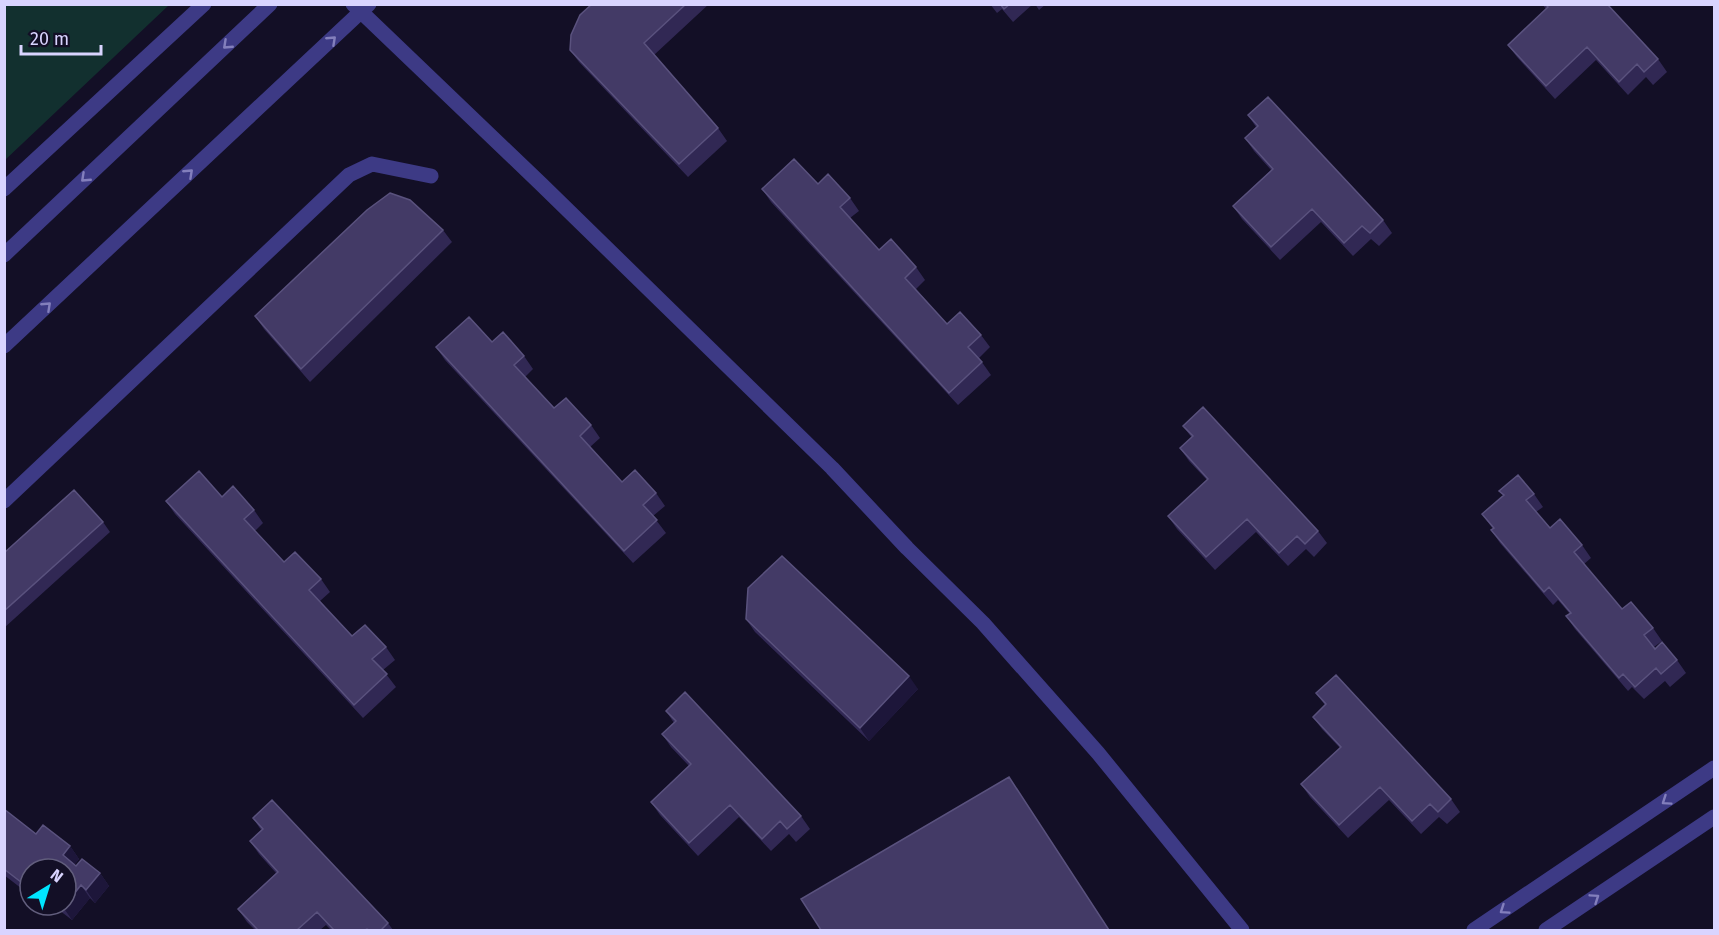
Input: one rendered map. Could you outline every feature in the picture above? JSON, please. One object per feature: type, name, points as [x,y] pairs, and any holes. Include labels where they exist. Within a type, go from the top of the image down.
[{"type":"street","points":[[4,189],[204,4]]},
{"type":"street","points":[[4,255],[270,4]]},
{"type":"street","points":[[4,346],[361,7],[814,452],[983,623],[1098,753],[1242,930]]},
{"type":"street","points":[[4,501],[349,175],[372,164],[431,176]]},
{"type":"street","points":[[1474,930],[1714,768]]},
{"type":"street","points":[[1546,930],[1714,817]]},
{"type":"green space","points":[[5,4],[169,4],[169,5],[5,160]]},
{"type":"building","points":[[592,4],[686,4],[644,43],[718,128],[679,164],[570,50],[571,35],[580,15]]},
{"type":"building","points":[[1000,4],[1010,4],[1004,9]]},
{"type":"building","points":[[1545,4],[1607,4],[1658,59],[1644,72],[1637,64],[1619,82],[1587,47],[1546,86],[1508,45],[1548,7]]},
{"type":"building","points":[[1268,97],[1383,220],[1370,233],[1362,226],[1344,243],[1312,209],[1271,247],[1233,206],[1273,169],[1245,138],[1258,126],[1248,115]]},
{"type":"building","points":[[794,159],[818,184],[828,174],[850,198],[840,207],[879,250],[891,239],[916,267],[905,278],[947,324],[960,312],[981,335],[968,347],[982,362],[949,393],[762,189]]},
{"type":"building","points":[[390,193],[410,200],[443,230],[301,369],[255,316],[367,210]]},
{"type":"building","points":[[469,317],[492,342],[503,332],[524,356],[514,365],[554,408],[566,398],[591,425],[580,436],[622,482],[635,470],[656,493],[643,505],[657,520],[624,551],[436,347]]},
{"type":"building","points":[[1203,407],[1318,531],[1305,544],[1297,536],[1279,553],[1247,519],[1206,557],[1168,516],[1208,479],[1180,448],[1193,436],[1183,426]]},
{"type":"building","points":[[199,471],[222,497],[233,486],[254,510],[244,519],[284,562],[295,552],[321,579],[309,590],[352,636],[365,625],[386,647],[372,659],[387,674],[354,705],[166,501]]},
{"type":"building","points":[[1518,475],[1534,494],[1526,500],[1550,528],[1560,519],[1582,545],[1574,552],[1622,609],[1631,602],[1653,628],[1644,635],[1655,649],[1662,642],[1677,660],[1661,674],[1656,668],[1635,687],[1623,674],[1619,678],[1566,616],[1571,613],[1549,587],[1544,592],[1491,530],[1494,528],[1482,514],[1504,495],[1499,491]]},
{"type":"building","points":[[74,490],[103,522],[4,611],[4,553]]},
{"type":"building","points":[[782,556],[909,676],[860,728],[746,619],[748,588]]},
{"type":"building","points":[[1336,675],[1451,799],[1438,812],[1430,804],[1412,821],[1380,787],[1339,825],[1301,784],[1341,747],[1313,717],[1326,704],[1316,693]]},
{"type":"building","points":[[685,692],[801,816],[787,829],[780,821],[762,839],[730,805],[689,843],[651,802],[691,764],[662,734],[676,721],[666,711]]},
{"type":"building","points":[[1009,777],[1109,930],[821,930],[801,899]]},
{"type":"building","points":[[272,800],[388,923],[381,930],[334,930],[317,912],[297,930],[258,930],[238,909],[278,872],[250,841],[263,829],[253,818]]},
{"type":"building","points":[[4,809],[36,834],[43,825],[70,846],[63,855],[65,857],[18,857],[18,880],[4,869]]},
{"type":"building","points":[[82,859],[100,873],[86,890],[81,885],[78,889],[78,864]]}]
